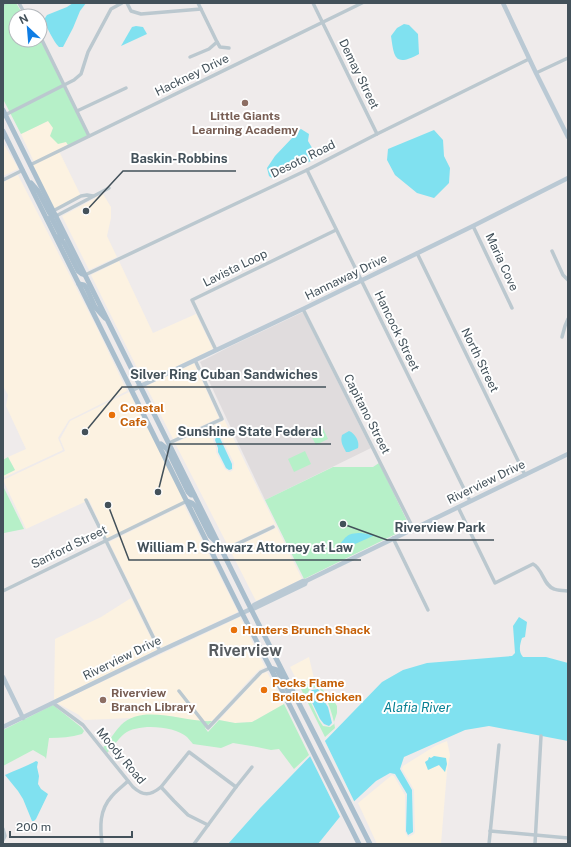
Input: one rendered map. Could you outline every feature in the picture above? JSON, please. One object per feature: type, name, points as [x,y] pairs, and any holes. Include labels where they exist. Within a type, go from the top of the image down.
[{"type":"main road","points":[[4,114],[370,844]]},
{"type":"main road","points":[[3,131],[242,613],[359,844]]},
{"type":"main road","points":[[26,178],[38,191],[51,215],[56,216]]},
{"type":"main road","points":[[47,219],[52,219],[60,236],[71,247]]},
{"type":"main road","points":[[52,230],[64,243],[78,271],[85,275]]},
{"type":"main road","points":[[79,284],[84,285],[95,307],[108,322]]},
{"type":"main road","points":[[157,440],[166,449],[188,492],[191,495],[194,495]]},
{"type":"main road","points":[[187,501],[195,506],[210,536],[219,545]]},
{"type":"main road","points":[[270,668],[277,670],[288,691],[296,698]]},
{"type":"street","points":[[4,114],[74,80],[81,74],[88,52],[111,9],[122,3]]},
{"type":"street","points":[[127,3],[131,11],[141,14],[201,9]]},
{"type":"street","points":[[198,3],[220,47],[229,48]]},
{"type":"street","name":"Demay Street","points":[[313,3],[376,134]]},
{"type":"street","name":"Hackney Drive","points":[[30,165],[362,3]]},
{"type":"street","points":[[503,3],[568,137]]},
{"type":"street","points":[[190,57],[209,49],[217,42]]},
{"type":"street","points":[[46,48],[89,136]]},
{"type":"street","points":[[536,73],[568,58]]},
{"type":"street","name":"Desoto Road","points":[[85,275],[307,170],[376,134],[529,59]]},
{"type":"street","points":[[77,111],[126,88]]},
{"type":"street","points":[[3,180],[23,170]]},
{"type":"street","name":"Hancock Street","points":[[307,170],[470,501]]},
{"type":"street","name":"Hannaway Drive","points":[[132,390],[361,281],[568,178]]},
{"type":"street","points":[[56,216],[109,188]]},
{"type":"street","points":[[53,211],[82,196],[93,196]]},
{"type":"street","name":"Maria Cove","points":[[473,226],[512,308]]},
{"type":"street","name":"Lavista Loop","points":[[216,350],[192,300],[336,230]]},
{"type":"street","points":[[552,252],[563,275],[568,280]]},
{"type":"street","name":"North Street","points":[[417,253],[525,475]]},
{"type":"street","name":"Capitano Street","points":[[303,309],[413,528]]},
{"type":"street","points":[[562,337],[568,319]]},
{"type":"street","points":[[169,444],[222,419],[195,360]]},
{"type":"street","name":"Riverview Drive","points":[[3,727],[251,609],[254,605],[303,581],[306,581],[568,454]]},
{"type":"street","points":[[86,500],[160,651]]},
{"type":"street","name":"Sanford Street","points":[[3,591],[187,501]]},
{"type":"street","points":[[458,507],[495,583],[533,564],[537,566],[547,584],[553,589],[568,591]]},
{"type":"street","points":[[222,551],[273,527]]},
{"type":"street","points":[[392,538],[428,610]]},
{"type":"street","points":[[179,691],[208,728],[261,672],[270,668]]},
{"type":"street","points":[[3,677],[23,718]]},
{"type":"street","name":"Moody Road","points":[[53,703],[83,725],[128,782],[139,793],[148,794],[161,787],[189,752],[236,787]]},
{"type":"street","points":[[536,844],[541,736]]},
{"type":"street","points":[[489,844],[499,746]]},
{"type":"street","points":[[194,844],[252,767]]},
{"type":"street","points":[[102,844],[100,827],[104,809],[111,797],[128,782]]},
{"type":"street","points":[[161,787],[188,815],[208,826]]},
{"type":"street","points":[[3,829],[5,836],[3,840]]},
{"type":"street","points":[[490,831],[568,838]]},
{"type":"shaded area","points":[[54,118],[68,145],[34,162],[21,134]]},
{"type":"shaded area","points":[[3,143],[18,169],[3,176]]},
{"type":"shaded area","points":[[59,151],[81,196],[53,211],[30,165]]},
{"type":"shaded area","points":[[18,175],[98,330],[127,391],[69,420],[58,438],[63,450],[3,478],[3,476],[15,470],[8,457],[26,449],[6,406],[8,395],[3,386],[3,182]]},
{"type":"shaded area","points":[[103,194],[111,207],[111,218],[107,236],[117,257],[89,270],[62,216]]},
{"type":"shaded area","points":[[119,261],[153,333],[196,314],[213,349],[144,382],[91,275]]},
{"type":"shaded area","points":[[303,312],[371,448],[265,500],[200,362]]},
{"type":"shaded area","points":[[194,363],[219,418],[173,439],[146,386]]},
{"type":"shaded area","points":[[129,392],[185,501],[107,539],[89,500],[26,529],[3,480],[65,451],[60,439],[70,421]]},
{"type":"shaded area","points":[[224,419],[302,579],[256,601],[230,550],[276,528],[274,524],[228,546],[175,443],[223,421]],"holes":[[[216,433],[220,435],[234,463],[233,470],[230,472],[225,469],[216,452],[213,440]]]},
{"type":"shaded area","points":[[184,505],[238,612],[161,648],[109,542]]},
{"type":"shaded area","points":[[131,598],[157,650],[54,700],[55,639],[101,617]]},
{"type":"shaded area","points":[[240,617],[265,667],[259,670],[251,678],[212,721],[192,721],[171,716],[152,715],[132,718],[84,720],[79,715],[57,703]]},
{"type":"shaded area","points":[[309,657],[315,683],[299,685],[290,667]]},
{"type":"shaded area","points":[[267,672],[284,704],[252,722],[235,723],[219,720],[262,674]]},
{"type":"shaded area","points":[[447,741],[450,755],[447,771],[441,844],[377,844],[358,803],[392,775],[394,776],[405,795],[405,832],[408,837],[414,834],[414,790],[402,769],[403,766],[435,746]],"holes":[[[429,758],[447,764],[445,772],[439,765],[429,770],[425,762]]]},
{"type":"green space","points":[[7,3],[16,3],[19,8],[8,8],[8,48],[45,48],[89,136],[68,145],[66,142],[58,144],[50,136],[53,128],[48,121],[21,134],[3,99],[3,5]]},
{"type":"green space","points":[[322,426],[328,439],[316,445],[309,432]]},
{"type":"green space","points":[[305,451],[311,464],[294,472],[288,459]]},
{"type":"green space","points":[[8,457],[15,470],[3,476],[3,460]]},
{"type":"green space","points":[[379,463],[410,527],[304,579],[265,500],[333,467],[373,467]]},
{"type":"green space","points":[[3,486],[24,529],[4,533],[3,531]]},
{"type":"green space","points":[[315,683],[329,698],[334,701],[337,706],[337,713],[334,722],[335,728],[325,737],[299,685]],"holes":[[[317,687],[323,693],[330,708],[334,724],[330,727],[323,726],[307,694],[310,689]]]},
{"type":"green space","points":[[284,704],[309,755],[294,769],[279,749],[271,750],[233,743],[221,748],[193,744],[181,733],[165,728],[138,728],[124,734],[107,753],[103,747],[121,725],[130,719],[141,715],[212,721],[205,728],[208,732],[219,720],[235,723],[252,722]]},
{"type":"green space","points":[[53,705],[81,727],[84,731],[82,734],[49,738],[46,759],[33,750],[3,766],[3,730]]},
{"type":"water","points":[[73,3],[86,3],[80,11],[63,47],[59,47],[48,29],[48,15]]},
{"type":"water","points":[[404,24],[409,25],[418,34],[419,54],[405,60],[400,60],[397,58],[393,50],[391,36],[397,28]]},
{"type":"water","points":[[132,27],[143,27],[147,34],[121,46]]},
{"type":"water","points":[[301,129],[309,134],[308,141],[318,158],[272,178],[269,176],[267,168],[275,156],[293,137],[294,132]]},
{"type":"water","points":[[434,130],[443,140],[444,156],[450,168],[449,183],[434,198],[417,193],[395,175],[387,160],[388,149]]},
{"type":"water","points":[[349,431],[358,441],[358,448],[346,452],[342,444],[341,437]]},
{"type":"water","points":[[217,435],[219,436],[232,464],[232,469],[229,470],[226,468],[218,452],[215,440]]},
{"type":"water","points":[[361,533],[373,536],[346,548],[337,549],[347,536]]},
{"type":"water","name":"Alafia River","points":[[519,617],[527,622],[525,637],[522,638],[520,645],[520,653],[523,657],[546,657],[568,663],[568,741],[489,726],[465,730],[404,757],[400,769],[412,790],[413,832],[408,835],[406,831],[407,794],[395,774],[390,773],[376,781],[347,808],[318,844],[228,844],[260,808],[382,682],[403,670],[427,663],[512,656],[515,653],[513,626]]},
{"type":"water","points":[[318,689],[328,707],[332,723],[329,726],[324,724],[320,719],[308,694],[312,690]]},
{"type":"water","points":[[434,756],[446,758],[447,764],[445,772],[439,765],[428,770],[425,762],[429,757],[431,758]]},
{"type":"water","points":[[36,761],[38,762],[38,784],[41,789],[48,794],[36,819],[32,821],[23,799],[5,775]]},
{"type":"pier","points":[[324,739],[355,803],[348,809],[341,819],[309,754]]},
{"type":"place","name":"Little Giants Learning Academy","points":[[245,103]]},
{"type":"place","name":"Baskin-Robbins","points":[[86,211]]},
{"type":"place","name":"Coastal Cafe","points":[[112,415]]},
{"type":"place","name":"Silver Ring Cuban Sandwiches","points":[[85,432]]},
{"type":"place","name":"Sunshine State Federal","points":[[158,492]]},
{"type":"place","name":"William P. Schwarz Attorney at Law","points":[[108,505]]},
{"type":"place","name":"Riverview Park","points":[[343,524]]},
{"type":"place","name":"Hunters Brunch Shack","points":[[234,630]]},
{"type":"place","name":"Pecks Flame Broiled Chicken","points":[[264,690]]},
{"type":"place","name":"Riverview Branch Library","points":[[103,700]]},
{"type":"district","name":"Riverview","points":[[245,650]]}]
